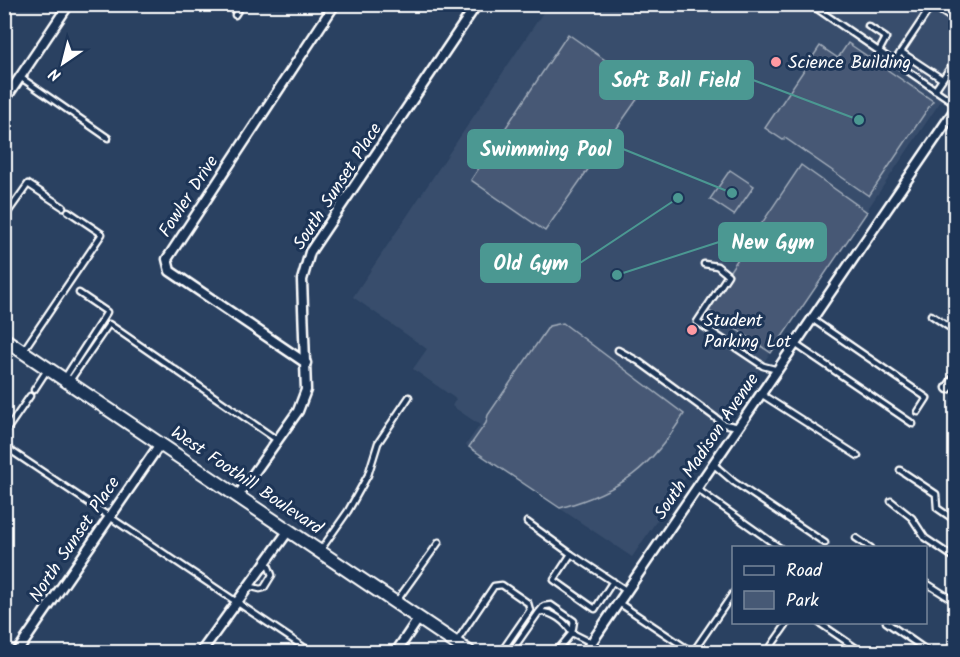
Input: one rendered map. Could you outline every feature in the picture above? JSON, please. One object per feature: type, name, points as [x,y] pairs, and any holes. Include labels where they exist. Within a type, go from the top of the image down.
[{"type":"main road","name":"West Foothill Boulevard","points":[[4,339],[469,652]]},
{"type":"street","points":[[5,99],[69,4]]},
{"type":"street","name":"Fowler Drive","points":[[306,363],[170,271],[167,259],[335,4]]},
{"type":"street","name":"South Sunset Place","points":[[237,497],[298,411],[306,390],[302,280],[310,252],[477,4]]},
{"type":"street","name":"South Madison Avenue","points":[[585,652],[956,106]]},
{"type":"street","points":[[948,388],[956,377]]},
{"type":"street","name":"North Sunset Place","points":[[16,652],[160,444]]},
{"type":"street","points":[[201,652],[289,530]]},
{"type":"street","points":[[396,652],[418,618]]},
{"type":"lane","points":[[235,15],[242,4]]},
{"type":"lane","points":[[810,4],[956,106]]},
{"type":"lane","points":[[894,62],[933,6],[956,21]]},
{"type":"lane","points":[[868,26],[886,38],[879,51]]},
{"type":"lane","points":[[901,52],[942,79]]},
{"type":"lane","points":[[935,90],[956,59]]},
{"type":"lane","points":[[20,77],[108,138]]},
{"type":"lane","points":[[4,218],[28,184],[102,234],[23,351]]},
{"type":"lane","points":[[704,264],[717,266],[728,275],[697,322],[763,366],[778,370]]},
{"type":"lane","points":[[66,381],[107,312],[79,293]]},
{"type":"lane","points":[[931,315],[956,332]]},
{"type":"lane","points":[[812,319],[927,398],[918,412]]},
{"type":"lane","points":[[66,381],[109,324],[277,440]]},
{"type":"lane","points":[[795,345],[912,423]]},
{"type":"lane","points":[[618,350],[709,410],[724,424],[739,427]]},
{"type":"lane","points":[[34,390],[48,369]]},
{"type":"lane","points":[[761,394],[858,456]]},
{"type":"lane","points":[[4,434],[30,396]]},
{"type":"lane","points":[[320,551],[368,475],[378,443],[409,397]]},
{"type":"lane","points":[[4,446],[311,652]]},
{"type":"lane","points":[[713,465],[734,482],[825,543]]},
{"type":"lane","points":[[900,470],[936,494],[937,508],[956,521]]},
{"type":"lane","points":[[697,489],[777,546]]},
{"type":"lane","points":[[891,501],[912,518],[925,538],[956,559]]},
{"type":"lane","points":[[527,522],[627,591]]},
{"type":"lane","points":[[856,538],[868,546]]},
{"type":"lane","points":[[396,602],[439,542]]},
{"type":"lane","points":[[571,554],[554,580],[595,609],[613,581]]},
{"type":"lane","points":[[248,586],[260,589],[266,586],[272,575],[267,562]]},
{"type":"lane","points":[[927,584],[956,602]]},
{"type":"lane","points":[[455,643],[494,586],[502,585],[528,603],[530,610],[501,652]]},
{"type":"lane","points":[[619,603],[693,652],[732,595]]},
{"type":"lane","points":[[519,652],[516,645],[539,612],[547,611],[568,625],[572,633],[592,643]]},
{"type":"lane","points":[[767,652],[787,624]]},
{"type":"lane","points":[[821,624],[862,652]]},
{"type":"lane","points":[[889,624],[929,652]]},
{"type":"lane","points":[[556,652],[572,633]]},
{"type":"shaded area","points":[[548,5],[955,5],[955,80],[632,557],[466,445],[480,425],[452,406],[456,399],[413,369],[427,349],[353,297]]},
{"type":"green space","points":[[568,34],[645,88],[545,231],[471,180]]},
{"type":"green space","points":[[848,43],[933,101],[869,196],[785,138],[783,140],[765,128],[820,46],[838,58]]},
{"type":"green space","points":[[801,165],[867,212],[771,353],[705,308]]},
{"type":"green space","points":[[730,170],[754,186],[734,215],[710,199]]},
{"type":"green space","points":[[563,323],[684,414],[659,449],[632,475],[600,494],[560,508],[469,447],[549,326]]},
{"type":"place","name":"Science Building","points":[[776,62]]},
{"type":"place","name":"Soft Ball Field","points":[[859,120]]},
{"type":"place","name":"Swimming Pool","points":[[732,193]]},
{"type":"place","name":"Old Gym","points":[[678,198]]},
{"type":"place","name":"New Gym","points":[[617,275]]},
{"type":"place","name":"Student Parking Lot","points":[[692,330]]}]
